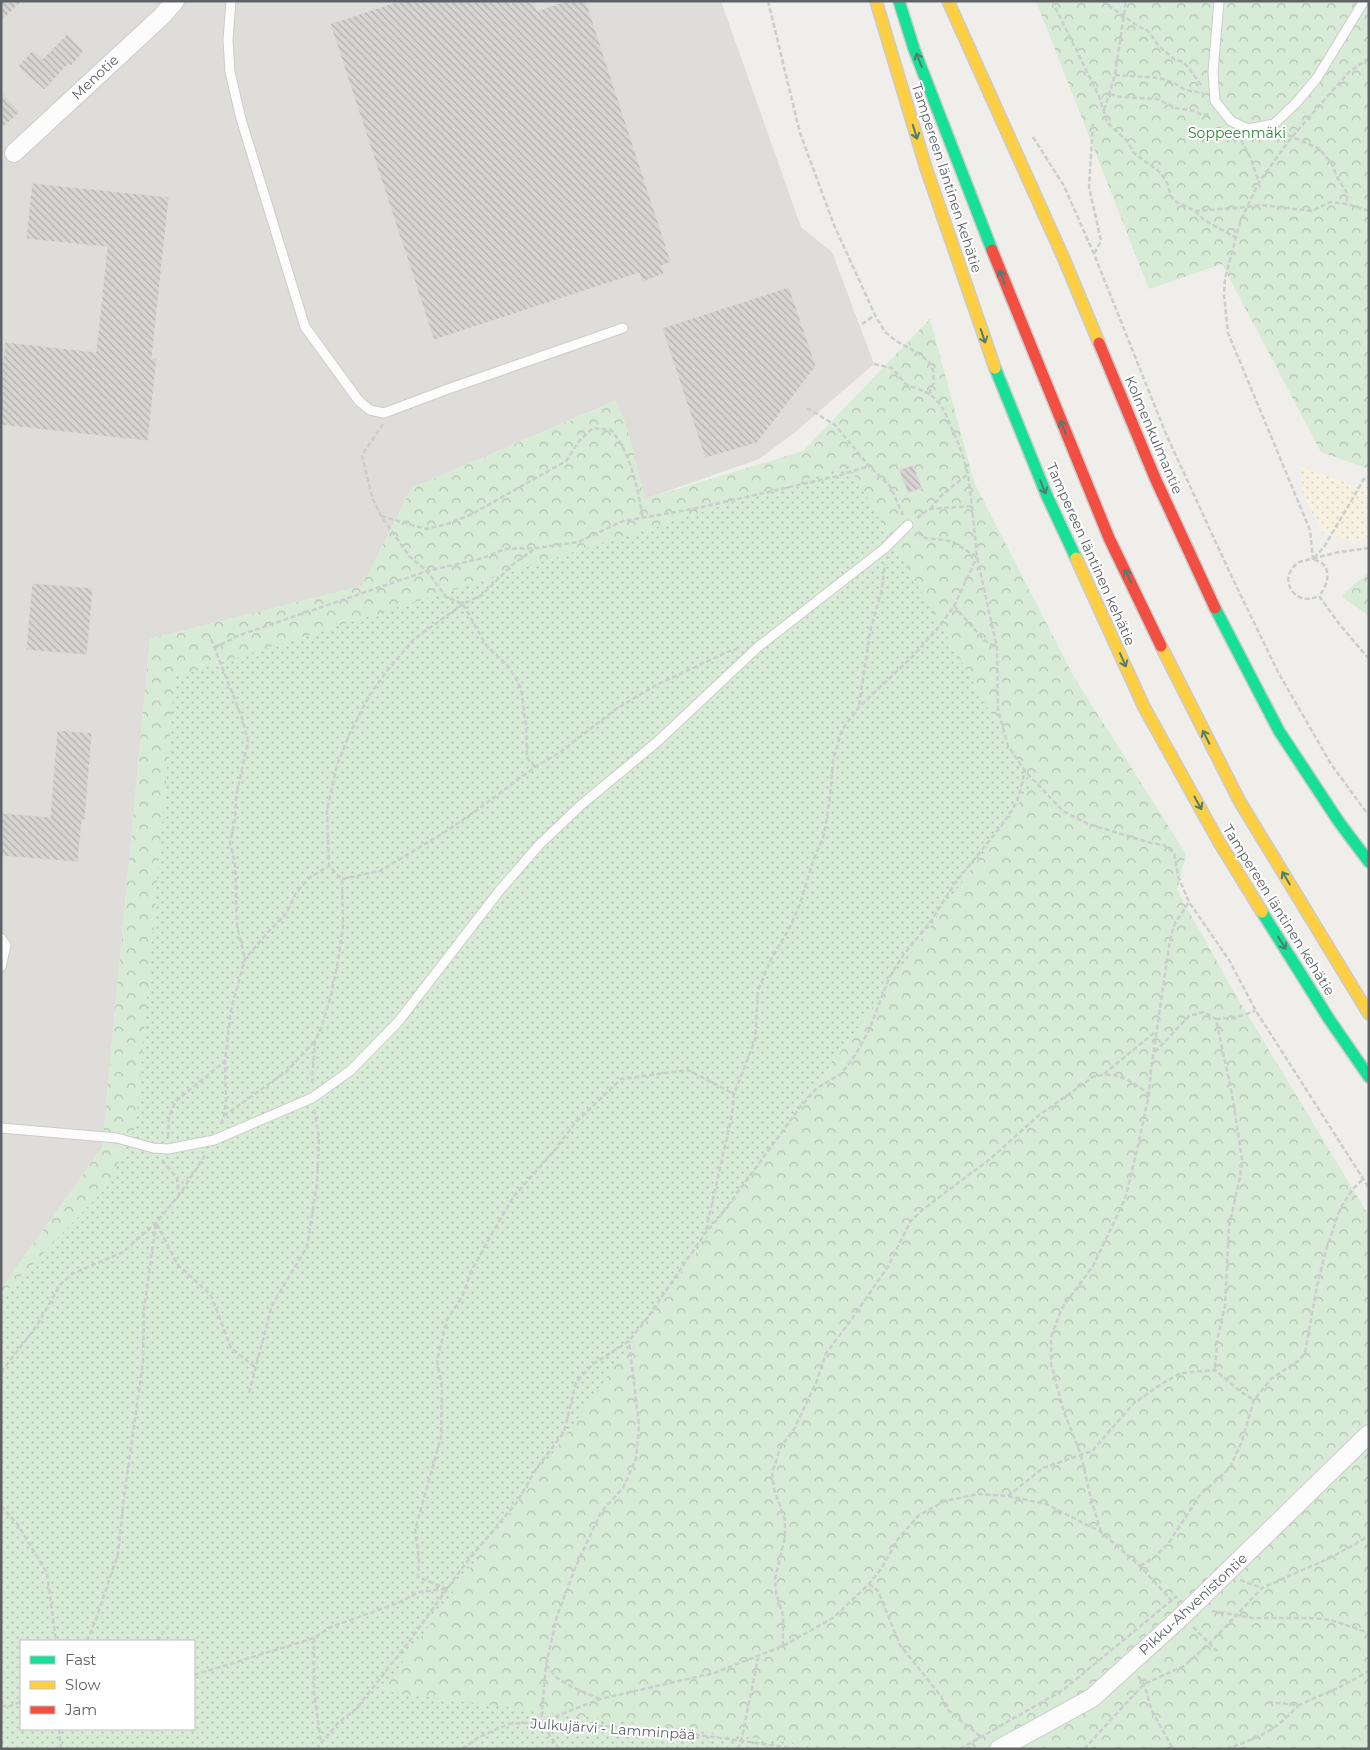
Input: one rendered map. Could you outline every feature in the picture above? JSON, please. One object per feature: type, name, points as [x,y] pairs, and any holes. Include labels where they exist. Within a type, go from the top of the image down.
[{"type":"main road","name":"Tampereen läntinen kehätie","points":[[876,1],[926,168],[986,344],[1047,496],[1144,707],[1219,842],[1329,1019],[1369,1077]]},
{"type":"main road","name":"Tampereen läntinen kehätie","points":[[899,1],[914,49],[1012,302],[1109,538],[1177,680],[1240,802],[1369,1014]]},
{"type":"main road","name":"Kolmenkulmantie","points":[[948,1],[1064,259],[1155,478],[1205,589],[1279,731],[1338,822],[1369,862]]},
{"type":"street","name":"Menotie","points":[[14,153],[162,16],[175,1]]},
{"type":"street","name":"Pikku-Ahvenistontie","points":[[999,1749],[1092,1698],[1184,1606],[1369,1434]]},
{"type":"lane","points":[[231,1],[228,40],[230,72],[305,327],[360,401],[370,410],[384,413],[623,328]]},
{"type":"lane","points":[[1219,1],[1213,72],[1213,98],[1231,121],[1248,129],[1274,124],[1284,115],[1316,78],[1364,1]]},
{"type":"lane","points":[[1,1128],[117,1138],[153,1148],[168,1149],[214,1140],[312,1098],[350,1070],[398,1022],[488,905],[539,845],[581,805],[658,742],[758,647],[885,548],[908,524]]},
{"type":"lane","points":[[1,938],[6,945],[1,967]]},
{"type":"path","points":[[768,1],[800,133],[834,225],[875,315],[885,332],[918,354],[928,362],[933,370],[934,383],[930,389],[930,394]]},
{"type":"path","points":[[1052,1],[1096,90],[1107,122],[1127,141],[1134,153],[1161,173],[1170,196],[1175,201],[1195,211],[1204,220],[1235,237]]},
{"type":"path","points":[[1102,1],[1148,31],[1158,45],[1175,60],[1181,61],[1187,66],[1213,98]]},
{"type":"path","points":[[1104,110],[1115,75],[1126,1]]},
{"type":"path","points":[[1312,560],[1310,530],[1228,333],[1224,295],[1225,279],[1235,237],[1246,207],[1259,182],[1291,138],[1349,72],[1369,58]]},
{"type":"path","points":[[1115,75],[1160,78],[1174,83],[1185,90],[1213,98]]},
{"type":"path","points":[[1110,94],[1120,97],[1157,99],[1176,108],[1194,110],[1202,115],[1212,114],[1221,110]]},
{"type":"path","points":[[1231,121],[1250,157],[1259,182]]},
{"type":"path","points":[[1093,124],[1089,187],[1101,241],[1094,254]]},
{"type":"path","points":[[1032,136],[1064,186],[1094,254],[1166,434],[1228,571],[1278,672],[1331,764],[1369,816]]},
{"type":"path","points":[[1291,138],[1320,149],[1332,164],[1337,177],[1347,193],[1347,204]]},
{"type":"path","points":[[1195,211],[1260,204],[1312,211],[1330,202],[1347,204],[1369,211]]},
{"type":"path","points":[[862,324],[875,315]]},
{"type":"path","points":[[874,364],[892,368],[906,384],[930,394],[940,404],[946,415],[960,450],[968,474],[977,557],[998,648],[998,709],[1008,746],[1025,771],[1063,811],[1088,824],[1151,843],[1164,845],[1174,853],[1178,876],[1189,902],[1229,960],[1256,1010],[1369,1188]]},
{"type":"path","points":[[808,408],[835,425],[869,466],[890,486],[908,524],[925,538],[951,542],[977,557]]},
{"type":"path","points":[[390,411],[362,455],[372,497],[381,516],[410,557],[427,571],[446,597],[463,604],[486,645],[509,667],[521,688],[526,725],[527,758],[534,767]]},
{"type":"path","points":[[381,516],[426,528],[447,524],[472,514],[566,461],[580,440],[593,428],[611,430],[621,442],[632,467],[643,518]]},
{"type":"path","points":[[214,648],[240,635],[427,571],[483,558],[505,549],[536,548],[578,542],[623,521],[692,509],[837,476],[869,466]]},
{"type":"path","points":[[908,524],[930,509],[942,495],[968,474]]},
{"type":"path","points":[[1312,560],[1324,547],[1364,479],[1369,477]]},
{"type":"path","points":[[930,509],[972,506]]},
{"type":"path","points":[[224,1116],[287,1071],[314,1041],[322,1026],[338,961],[343,924],[342,879],[329,866],[326,810],[337,765],[369,696],[414,639],[463,604],[482,595],[512,565],[536,548]]},
{"type":"path","points":[[859,707],[870,632],[882,589],[885,570],[885,548]]},
{"type":"path","points":[[1312,560],[1320,561],[1324,565],[1328,578],[1327,585],[1319,596],[1312,599],[1300,598],[1291,590],[1288,584],[1290,571],[1293,566],[1299,562],[1339,552],[1369,548]]},
{"type":"path","points":[[706,1232],[732,1115],[734,1094],[755,1040],[758,991],[770,962],[794,919],[813,861],[824,835],[830,798],[833,760],[842,730],[859,707],[912,657],[938,628],[954,606],[977,557]]},
{"type":"path","points":[[1319,596],[1340,625],[1369,659]]},
{"type":"path","points":[[954,606],[984,640],[998,648]]},
{"type":"path","points":[[211,639],[242,718],[248,741],[236,797],[235,819],[230,843],[235,863],[237,926],[245,959]]},
{"type":"path","points":[[342,879],[380,871],[466,818],[616,709],[656,686],[732,650],[758,647]]},
{"type":"path","points":[[316,1749],[340,1722],[356,1709],[411,1640],[465,1564],[517,1502],[536,1469],[564,1432],[576,1382],[593,1364],[629,1341],[648,1317],[706,1232],[721,1215],[801,1106],[817,1088],[841,1074],[856,1054],[870,1028],[889,978],[904,954],[931,921],[956,883],[1002,826],[1017,802],[1025,771]]},
{"type":"path","points":[[1,1372],[36,1327],[60,1285],[72,1274],[123,1252],[156,1223],[180,1195],[214,1140],[224,1116],[226,1101],[225,1061],[231,1010],[245,959],[268,931],[286,914],[296,893],[309,878],[329,866]]},
{"type":"path","points":[[1101,1532],[1081,1456],[1064,1412],[1051,1364],[1051,1337],[1062,1308],[1093,1266],[1125,1199],[1149,1094],[1170,940],[1175,923],[1189,902]]},
{"type":"path","points":[[1154,1053],[1189,1016],[1204,1012],[1216,1019],[1234,1018],[1256,1010]]},
{"type":"path","points":[[1215,1370],[1217,1340],[1225,1306],[1228,1226],[1240,1177],[1242,1159],[1232,1094],[1216,1019]]},
{"type":"path","points":[[783,1646],[783,1615],[776,1593],[775,1579],[785,1537],[784,1520],[774,1489],[772,1473],[781,1446],[793,1431],[816,1383],[826,1353],[889,1265],[910,1222],[922,1210],[989,1160],[1038,1116],[1093,1077],[1104,1074],[1157,1032]]},
{"type":"path","points":[[249,1393],[272,1305],[307,1247],[317,1183],[320,1136],[312,1098],[314,1041]]},
{"type":"path","points":[[168,1149],[169,1116],[176,1101],[225,1061]]},
{"type":"path","points":[[447,1589],[418,1577],[419,1559],[415,1530],[442,1437],[442,1388],[437,1360],[447,1320],[462,1297],[471,1272],[491,1235],[514,1196],[554,1151],[575,1123],[620,1079],[688,1070],[734,1094]]},
{"type":"path","points":[[1104,1074],[1118,1076],[1132,1082],[1149,1094]]},
{"type":"path","points":[[153,1148],[177,1178],[180,1195]]},
{"type":"path","points":[[1140,1566],[1155,1557],[1168,1544],[1200,1495],[1230,1468],[1242,1441],[1254,1400],[1271,1379],[1298,1361],[1305,1352],[1326,1250],[1340,1209],[1352,1190],[1364,1178]]},
{"type":"path","points":[[156,1223],[176,1264],[210,1295],[231,1348],[257,1368]]},
{"type":"path","points":[[87,1640],[118,1554],[143,1362],[144,1309],[156,1223]]},
{"type":"path","points":[[559,1749],[541,1722],[546,1665],[557,1616],[576,1566],[601,1512],[623,1488],[636,1459],[639,1425],[629,1341]]},
{"type":"path","points":[[1008,1496],[1043,1468],[1081,1456],[1092,1450],[1134,1403],[1181,1373],[1215,1370],[1241,1392],[1254,1400]]},
{"type":"path","points":[[541,1722],[600,1700],[714,1673],[783,1646],[833,1618],[869,1584],[882,1568],[898,1539],[919,1515],[945,1501],[978,1494],[1008,1496],[1046,1504],[1101,1532],[1140,1566],[1173,1600],[1184,1606],[1253,1618],[1332,1620],[1369,1633]]},
{"type":"path","points":[[1,1506],[18,1525],[47,1573],[56,1640]]},
{"type":"path","points":[[1084,1749],[1144,1684],[1184,1666],[1209,1644],[1262,1588],[1330,1558],[1369,1536]]},
{"type":"path","points":[[869,1584],[878,1591],[900,1645],[941,1696],[946,1708],[982,1738]]},
{"type":"path","points":[[195,1675],[314,1638],[331,1627],[400,1602],[419,1592],[447,1589]]},
{"type":"path","points":[[1173,1600],[1184,1606],[1209,1644],[1217,1651]]},
{"type":"path","points":[[960,1749],[1063,1690],[1173,1600]]},
{"type":"path","points":[[158,1640],[168,1627]]},
{"type":"path","points":[[314,1638],[314,1693],[321,1742]]},
{"type":"path","points":[[738,1749],[758,1657]]},
{"type":"path","points":[[546,1665],[557,1678],[600,1700]]},
{"type":"path","points":[[1226,1749],[1258,1738],[1281,1724],[1299,1705],[1342,1686],[1369,1671]]},
{"type":"path","points":[[1144,1684],[1152,1711],[1173,1749]]},
{"type":"path","points":[[1,1706],[10,1706],[20,1702]]},
{"type":"path","points":[[1268,1702],[1299,1705]]},
{"type":"path","name":"Julkujärvi - Lamminpää","points":[[462,1749],[479,1737],[508,1724],[541,1722],[671,1731],[799,1749]]},
{"type":"path","points":[[59,1730],[61,1749]]},
{"type":"path","points":[[972,1743],[977,1749]]},
{"type":"shaded area","points":[[1,1],[721,1],[801,227],[832,252],[874,364],[793,434],[759,459],[645,499],[627,428],[615,401],[412,488],[362,586],[150,639],[102,1148],[1,1289]]},
{"type":"green space","name":"Soppeenmäki","points":[[1036,1],[1369,1],[1369,469],[1321,452],[1222,264],[1149,289]]},
{"type":"green space","points":[[930,319],[974,482],[1074,677],[1186,854],[1177,890],[1234,992],[1369,1216],[1369,1749],[1,1749],[1,1289],[102,1148],[150,639],[362,586],[412,488],[616,401],[627,428],[645,499],[803,451]]},
{"type":"green space","points":[[849,466],[1032,785],[382,1691],[842,1749],[1,1749],[1,1297],[107,1187],[136,1125],[175,677]]},
{"type":"green space","points":[[1369,572],[1369,616],[1341,596]]},
{"type":"sand","points":[[1301,466],[1352,485],[1369,485],[1369,538],[1352,541],[1321,532],[1302,491]]},
{"type":"building","points":[[1,1],[22,1],[1,21]]},
{"type":"building","points":[[399,1],[534,1],[537,11],[566,1],[586,1],[671,262],[661,266],[664,274],[642,282],[639,273],[434,340],[330,24]]},
{"type":"building","points":[[67,34],[84,51],[71,66],[68,64],[44,90],[18,66],[33,50],[43,59]]},
{"type":"building","points":[[1,92],[20,112],[1,129]]},
{"type":"building","points":[[32,183],[169,197],[152,358],[157,358],[148,441],[1,425],[1,376],[5,342],[96,352],[107,247],[26,239]]},
{"type":"building","points":[[789,287],[816,366],[757,443],[705,458],[662,328]]},
{"type":"building","points":[[913,465],[922,488],[908,493],[899,470]]},
{"type":"building","points":[[32,583],[93,588],[87,655],[26,650]]},
{"type":"building","points":[[57,730],[92,733],[85,820],[82,820],[78,862],[1,856],[1,813],[50,817]]},
{"type":"traffic: fast","points":[[899,1],[914,49],[992,250]]},
{"type":"traffic: fast","points":[[995,368],[1047,496],[1076,558]]},
{"type":"traffic: fast","points":[[1215,608],[1279,731],[1339,822],[1369,862]]},
{"type":"traffic: fast","points":[[1262,912],[1329,1019],[1369,1077]]},
{"type":"traffic: slow","points":[[876,1],[926,168],[995,368]]},
{"type":"traffic: slow","points":[[948,1],[1064,259],[1099,343]]},
{"type":"traffic: slow","points":[[1076,558],[1144,707],[1219,842],[1262,912]]},
{"type":"traffic: slow","points":[[1161,646],[1240,802],[1369,1014]]},
{"type":"traffic: jam","points":[[992,250],[1109,538],[1161,646]]},
{"type":"traffic: jam","points":[[1099,343],[1155,478],[1215,608]]}]
